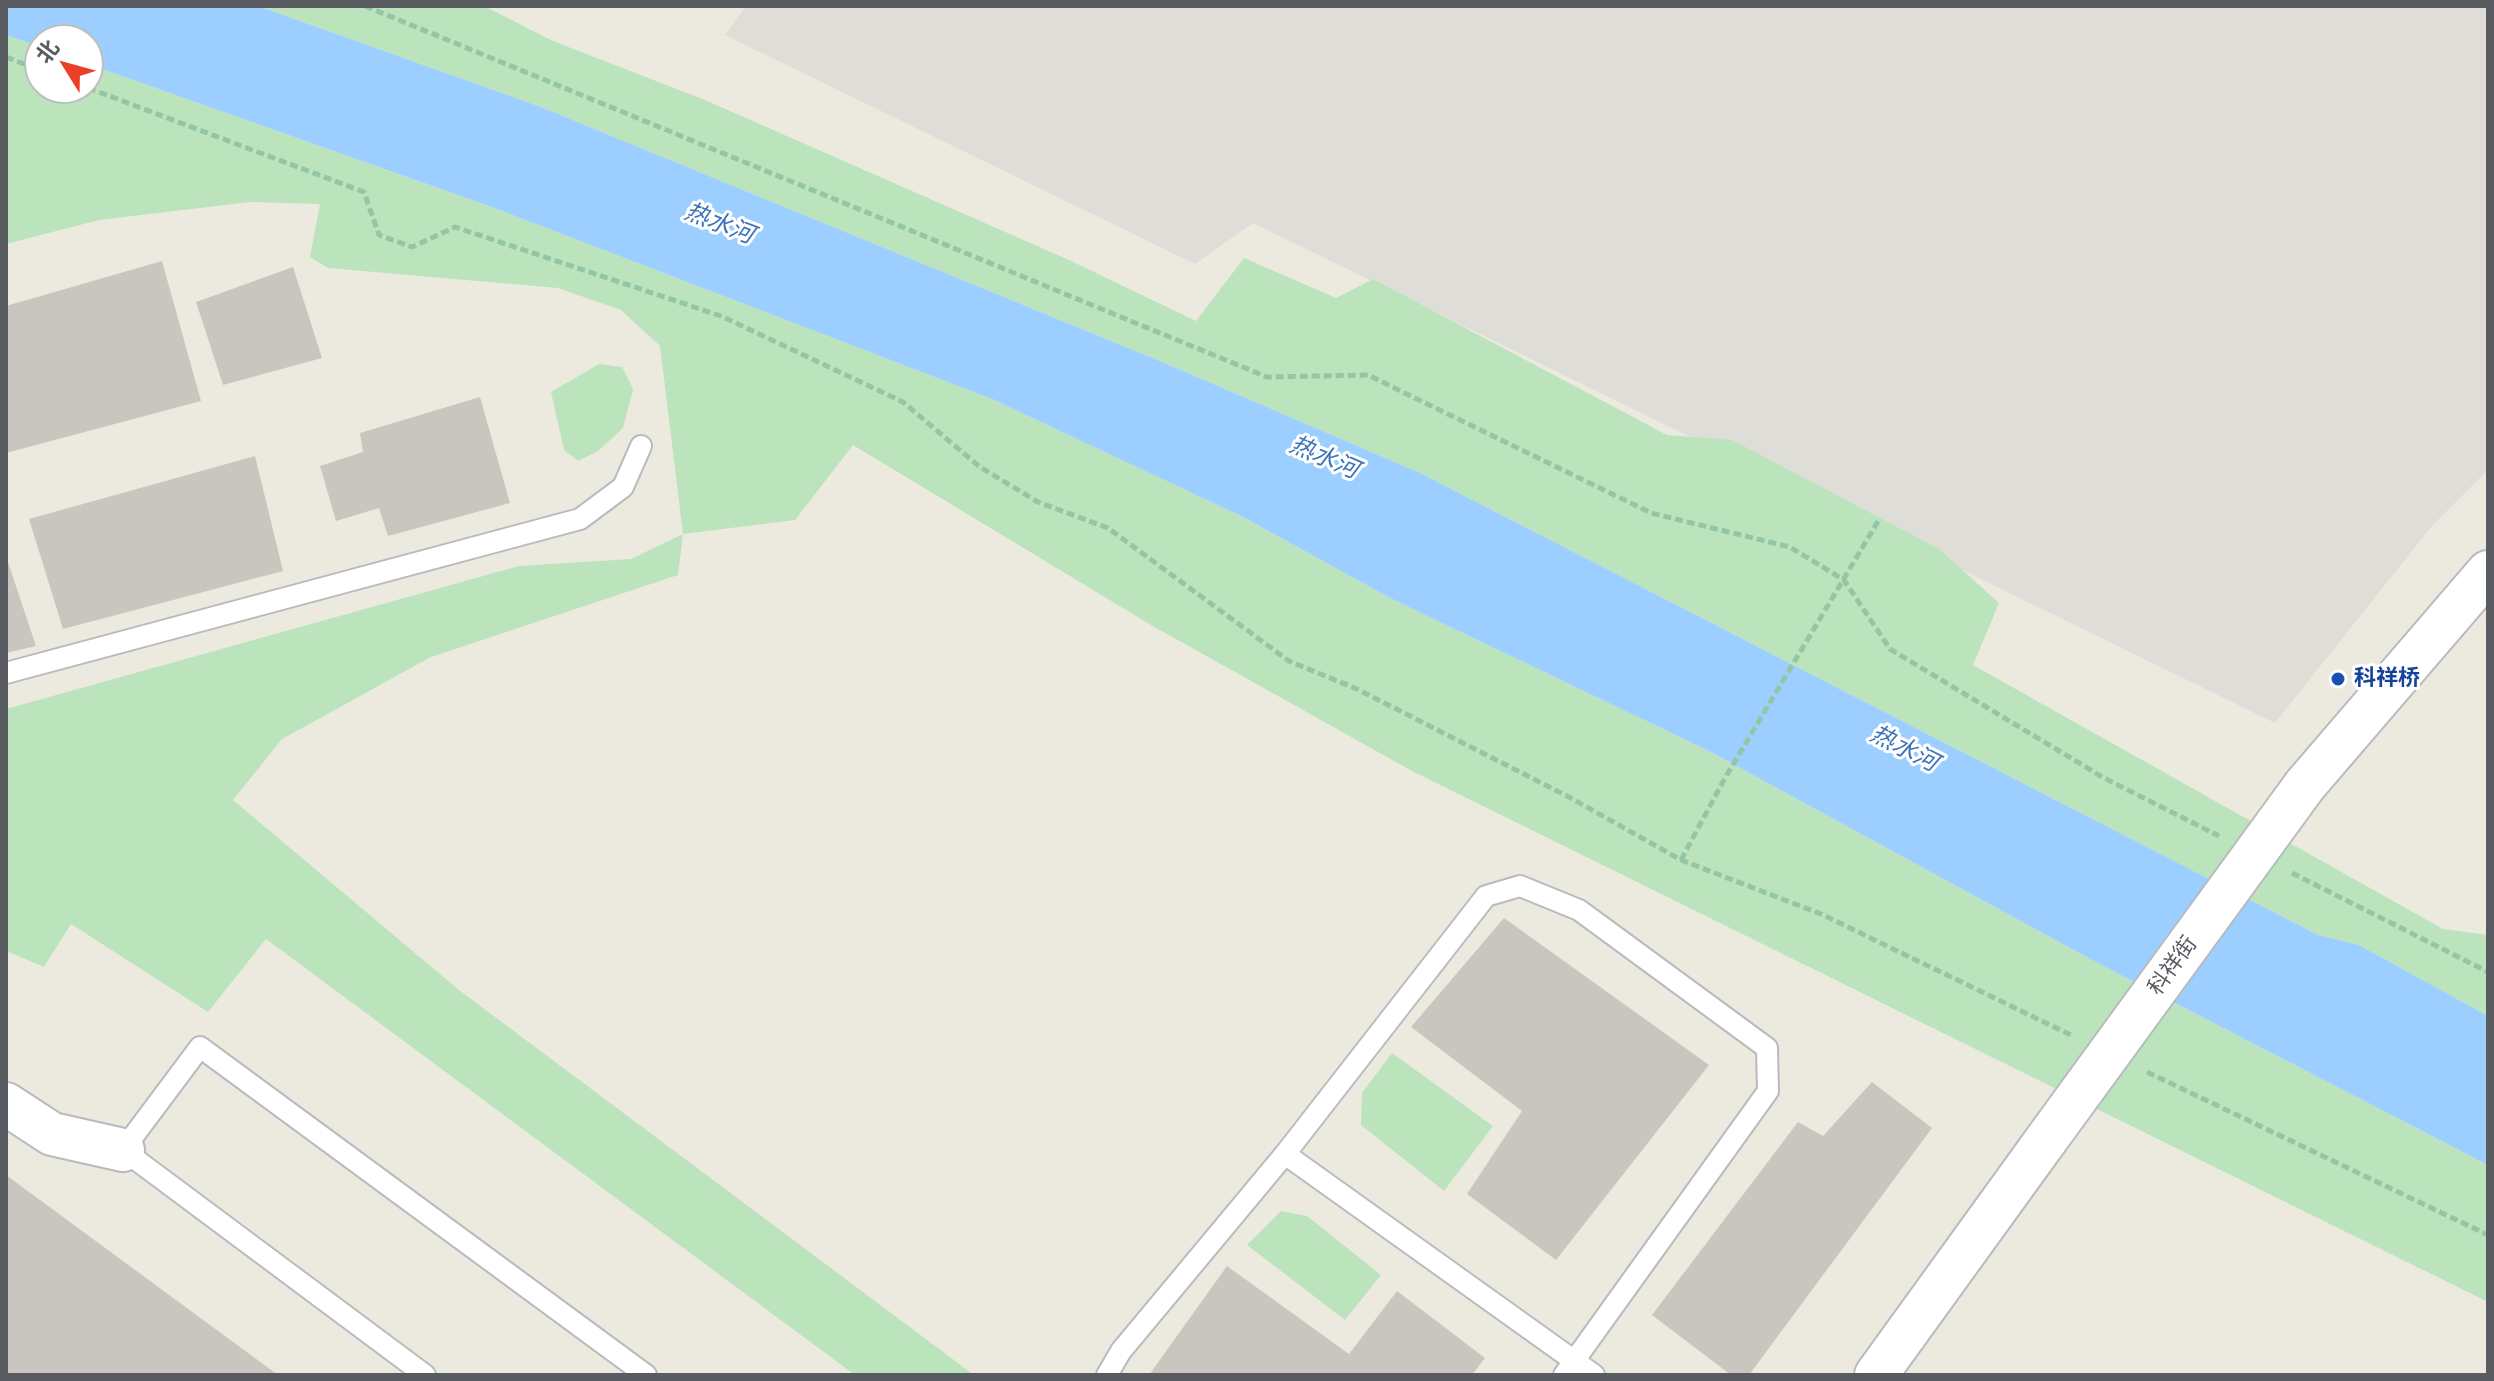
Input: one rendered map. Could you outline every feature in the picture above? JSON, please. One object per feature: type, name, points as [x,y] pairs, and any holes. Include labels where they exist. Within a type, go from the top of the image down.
[{"type":"street","name":"科祥街","points":[[1876,1375],[2305,785],[2488,572]]},
{"type":"street","points":[[6,1104],[52,1134],[123,1150]]},
{"type":"lane","points":[[6,673],[580,519],[623,487],[641,446]]},
{"type":"lane","points":[[1107,1375],[1121,1351],[1285,1154],[1486,896],[1520,886],[1579,910],[1767,1048],[1768,1091],[1570,1368]]},
{"type":"lane","points":[[425,1375],[123,1150],[200,1047],[646,1375]]},
{"type":"lane","points":[[1285,1154],[1570,1368],[1594,1375]]},
{"type":"path","points":[[365,6],[1267,377],[1368,375],[1651,513],[1790,547],[1844,580],[1890,649],[2104,778],[2232,843]]},
{"type":"path","points":[[104,94],[364,192],[379,235],[412,247],[455,227],[721,316],[903,402],[980,467],[1038,502],[1108,528],[1289,661],[1357,689],[1569,797],[1681,860],[1821,914],[2075,1037]]},
{"type":"path","points":[[1681,860],[1725,778],[1880,518]]},
{"type":"path","points":[[2289,872],[2488,972]]},
{"type":"path","points":[[2146,1071],[2488,1235]]},
{"type":"shaded area","points":[[746,6],[2488,6],[2488,470],[2431,527],[2275,723],[1253,223],[1195,264],[725,35]]},
{"type":"green space","points":[[258,6],[484,6],[553,41],[705,100],[1069,260],[1196,321],[1244,258],[1336,298],[1373,279],[1667,435],[1732,440],[1939,549],[1999,603],[1973,665],[2443,929],[2488,935],[2488,1016],[2359,945],[2318,935],[1420,473],[1167,364],[541,107]]},
{"type":"green space","points":[[6,35],[24,41],[24,104],[104,104],[104,70],[489,206],[992,399],[1243,517],[1392,599],[1711,752],[2092,960],[2488,1165],[2488,1302],[1412,771],[1151,625],[853,445],[795,520],[683,534],[660,346],[621,310],[558,288],[328,268],[310,257],[320,204],[250,202],[99,220],[6,244]]},
{"type":"green space","points":[[599,364],[622,367],[633,389],[623,428],[598,451],[578,461],[564,450],[551,392]]},
{"type":"green space","points":[[683,534],[678,575],[431,657],[282,739],[233,800],[459,990],[974,1375],[855,1375],[266,939],[208,1012],[71,924],[44,967],[6,951],[6,709],[519,566],[631,559]]},
{"type":"green space","points":[[1392,1053],[1493,1126],[1444,1191],[1361,1125],[1362,1093]]},
{"type":"green space","points":[[1281,1211],[1307,1216],[1381,1275],[1345,1320],[1247,1245]]},
{"type":"water","name":"热水河","points":[[6,6],[258,6],[541,107],[1167,364],[1420,473],[2318,935],[2359,945],[2488,1016],[2488,1165],[2092,960],[1711,752],[1392,599],[1243,517],[992,399],[489,206],[104,70],[104,24],[24,24],[24,41],[6,35]]},
{"type":"building","points":[[162,261],[201,401],[6,453],[6,306]]},
{"type":"building","points":[[293,267],[322,358],[223,385],[196,302]]},
{"type":"building","points":[[480,397],[510,503],[388,536],[379,508],[336,521],[320,466],[363,452],[360,433]]},
{"type":"building","points":[[255,456],[283,571],[63,629],[29,519]]},
{"type":"building","points":[[6,556],[36,646],[6,653]]},
{"type":"building","points":[[1504,918],[1709,1065],[1556,1260],[1467,1194],[1522,1111],[1411,1027]]},
{"type":"building","points":[[1872,1082],[1932,1128],[1749,1375],[1731,1375],[1652,1315],[1798,1122],[1823,1136]]},
{"type":"building","points":[[6,1175],[278,1375],[6,1375]]},
{"type":"building","points":[[1227,1266],[1349,1354],[1397,1291],[1485,1358],[1472,1375],[1149,1375]]},
{"type":"place","name":"科祥桥","points":[[2338,679]]}]
